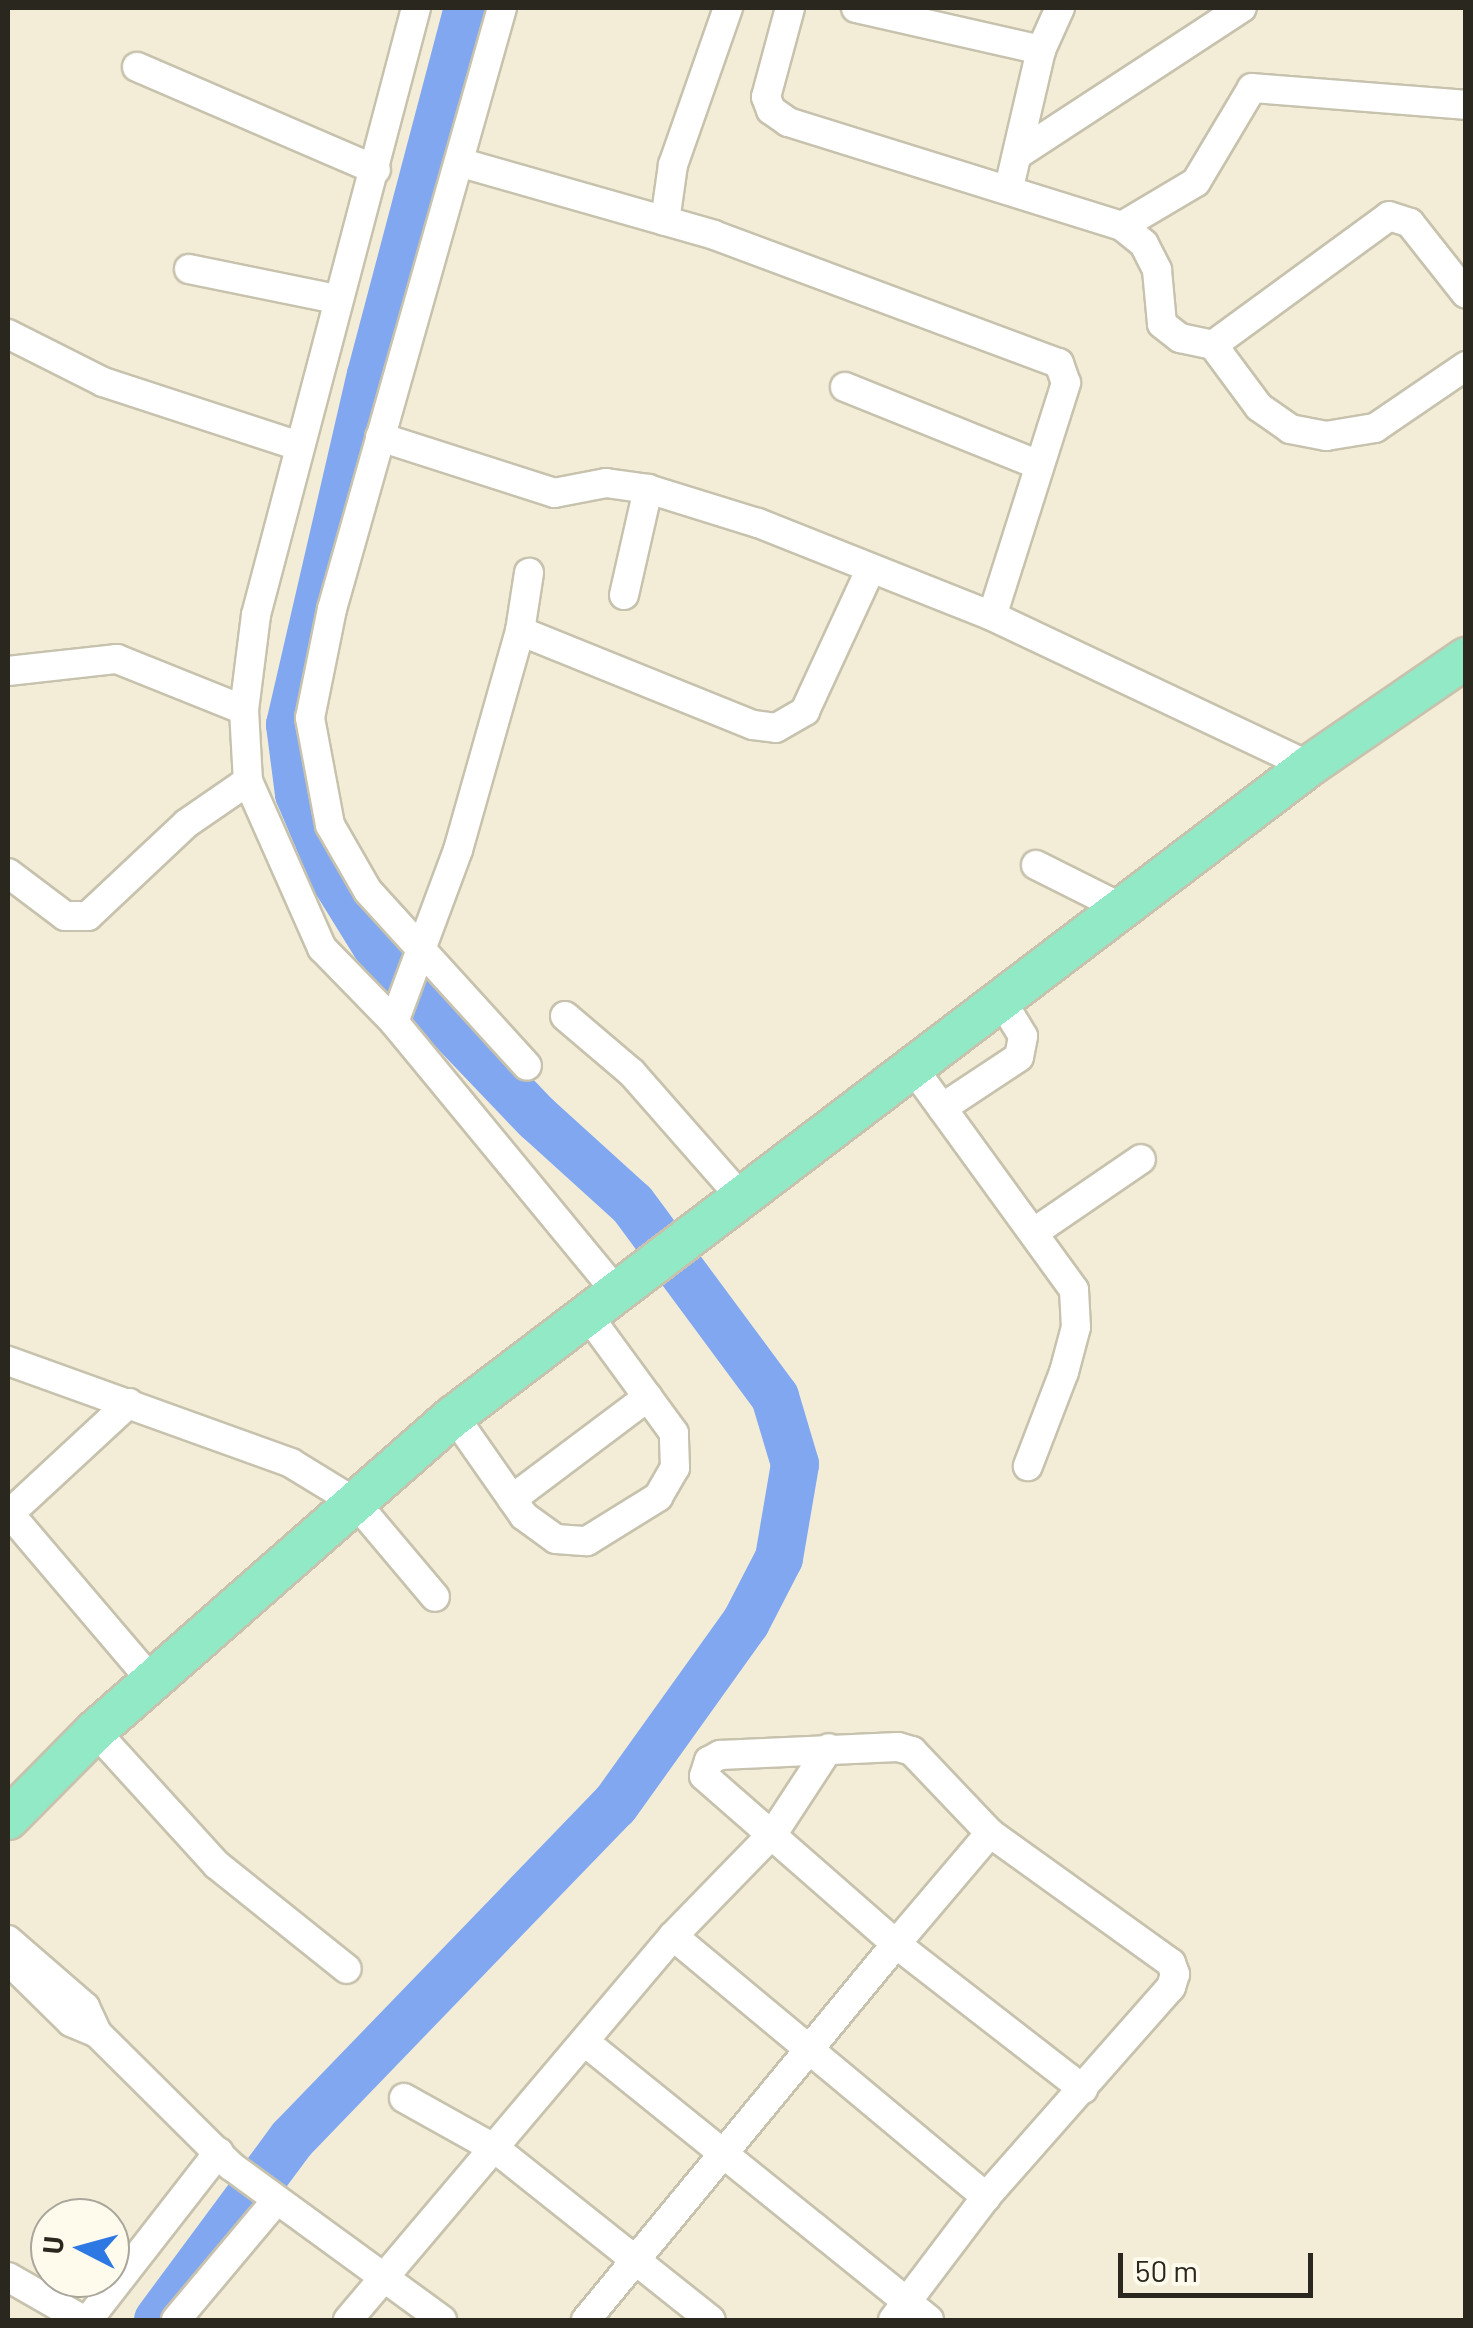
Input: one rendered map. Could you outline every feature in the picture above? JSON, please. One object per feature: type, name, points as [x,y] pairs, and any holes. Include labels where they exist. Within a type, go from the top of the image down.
[{"type":"highway","points":[[8,1819],[94,1731],[454,1416],[1310,766],[1466,658]]},
{"type":"street","points":[[414,8],[376,170],[296,445],[256,615],[244,710],[248,781],[317,940],[397,1013],[611,1300],[648,1398],[674,1432],[675,1468],[658,1496],[587,1541],[556,1538],[512,1500],[454,1416]]},
{"type":"street","points":[[502,8],[462,163],[332,609],[310,718],[330,825],[368,891],[413,957],[527,1066]]},
{"type":"street","points":[[666,221],[684,131],[728,8]]},
{"type":"street","points":[[790,8],[766,98],[771,110],[788,122],[1010,187],[1122,226],[1144,244],[1157,270],[1162,324],[1180,338],[1213,345],[1260,407],[1290,428],[1326,436],[1375,428],[1466,366]]},
{"type":"street","points":[[856,8],[1041,50]]},
{"type":"street","points":[[1010,187],[1041,50],[1060,8]]},
{"type":"street","points":[[1020,153],[1242,8]]},
{"type":"street","points":[[138,67],[376,170]]},
{"type":"street","points":[[1122,226],[1196,182],[1252,88],[1466,105]]},
{"type":"street","points":[[462,163],[666,221],[1059,363],[1066,382],[992,616]]},
{"type":"street","points":[[1213,345],[1389,216],[1410,222],[1466,294]]},
{"type":"street","points":[[189,269],[336,299]]},
{"type":"street","points":[[8,334],[104,382],[296,445]]},
{"type":"street","points":[[845,388],[1039,465]]},
{"type":"street","points":[[380,438],[566,496],[606,483],[648,489],[871,568],[992,616],[1310,766]]},
{"type":"street","points":[[624,595],[648,489]]},
{"type":"street","points":[[520,630],[753,725],[776,728],[804,712],[871,568]]},
{"type":"street","points":[[397,1013],[413,957],[458,850],[520,630],[529,573]]},
{"type":"street","points":[[8,671],[116,660],[244,710]]},
{"type":"street","points":[[8,874],[66,916],[88,916],[200,812],[248,781]]},
{"type":"street","points":[[1036,865],[1122,908]]},
{"type":"street","points":[[942,1108],[1019,1057],[1023,1036],[1001,1000]]},
{"type":"street","points":[[565,1016],[632,1073],[742,1198]]},
{"type":"street","points":[[912,1068],[1036,1231],[1074,1290],[1076,1328],[1028,1466]]},
{"type":"street","points":[[1036,1231],[1141,1159]]},
{"type":"street","points":[[8,1360],[274,1454],[355,1502],[435,1597]]},
{"type":"street","points":[[512,1500],[648,1398]]},
{"type":"street","points":[[129,1402],[8,1514],[153,1682]]},
{"type":"street","points":[[94,1731],[217,1864],[347,1969]]},
{"type":"street","points":[[348,2320],[497,2150],[673,1936],[774,1832],[829,1748]]},
{"type":"street","points":[[585,2042],[722,2151],[910,2315],[986,2197],[1083,2089],[1171,1987],[1171,1963],[990,1832],[912,1751],[829,1748],[720,1754],[710,1761],[704,1776],[774,1832],[896,1944],[1083,2089]]},
{"type":"street","points":[[586,2320],[808,2047],[990,1832]]},
{"type":"street","points":[[673,1936],[986,2197]]},
{"type":"street","points":[[8,1940],[84,2007],[97,2033],[225,2159],[268,2195],[442,2320]]},
{"type":"street","points":[[8,1960],[71,2022],[97,2033]]},
{"type":"street","points":[[404,2098],[497,2150],[712,2320]]},
{"type":"street","points":[[8,2277],[86,2320],[225,2159]]},
{"type":"street","points":[[176,2320],[268,2195]]},
{"type":"waterway","points":[[158,2320],[292,2139],[615,1805],[746,1622],[779,1558],[795,1464],[775,1397],[632,1204],[537,1118],[383,957],[336,881],[299,794],[290,725],[371,375],[468,8]]}]
